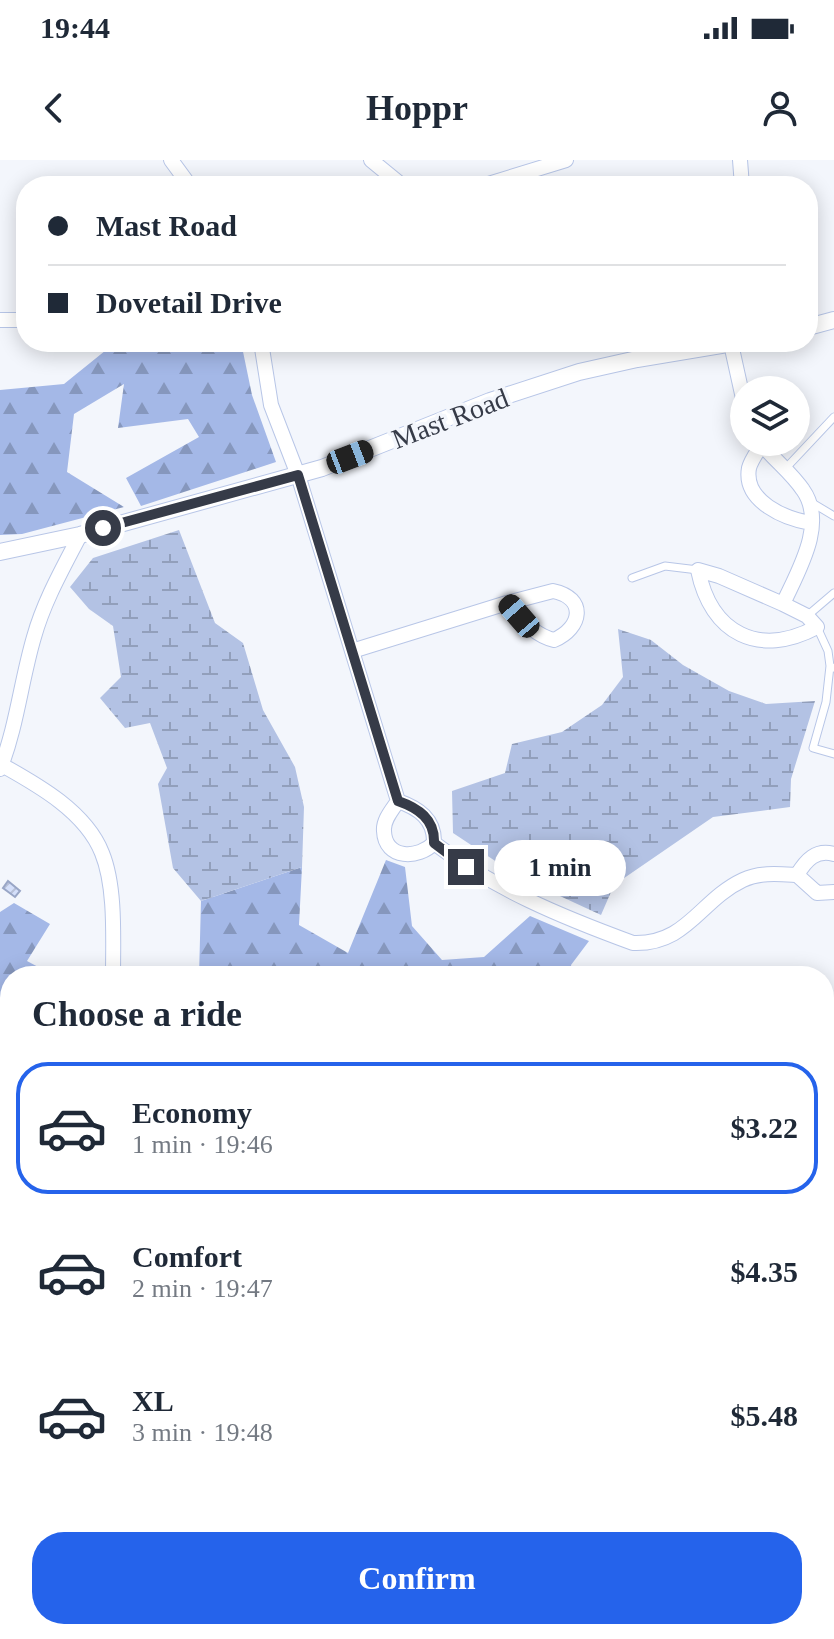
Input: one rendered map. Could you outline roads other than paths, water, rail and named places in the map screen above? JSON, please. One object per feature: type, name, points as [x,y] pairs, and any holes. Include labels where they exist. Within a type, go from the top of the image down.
[{"type":"street","points":[[371,160],[390,176]]},
{"type":"street","points":[[514,176],[566,160]]},
{"type":"street","points":[[263,352],[271,405],[298,475],[398,801],[384,831],[394,850],[402,854],[415,855],[426,851],[434,843],[434,833],[425,816],[398,801]]},
{"type":"street","name":"Mast Road","points":[[0,552],[80,535],[298,475],[533,386],[611,364],[682,352]]},
{"type":"street","points":[[736,352],[740,376]]},
{"type":"street","points":[[754,456],[749,466],[753,489],[765,504],[779,515],[811,523]]},
{"type":"street","points":[[773,456],[809,501],[811,523],[807,549],[783,604]]},
{"type":"street","points":[[80,535],[48,598],[34,638],[1,767],[69,810],[94,837],[103,854],[110,900],[113,966]]},
{"type":"street","points":[[698,570],[719,576],[783,604],[812,621],[805,633],[772,643],[743,635],[718,615],[701,587],[698,570]]},
{"type":"street","points":[[352,651],[541,592],[564,593],[577,609],[577,619],[572,629],[554,640],[543,638],[507,603]]},
{"type":"street","points":[[434,843],[505,890],[633,943],[649,944],[679,932],[739,882],[765,874],[797,875],[817,893],[834,892]]},
{"type":"street","points":[[797,875],[816,854],[834,854]]},
{"type":"lane","points":[[785,469],[834,417]]},
{"type":"lane","points":[[809,501],[834,516]]},
{"type":"lane","points":[[632,578],[665,566],[698,570]]},
{"type":"lane","points":[[834,593],[812,621],[828,651],[832,667],[813,748],[834,754]]}]
